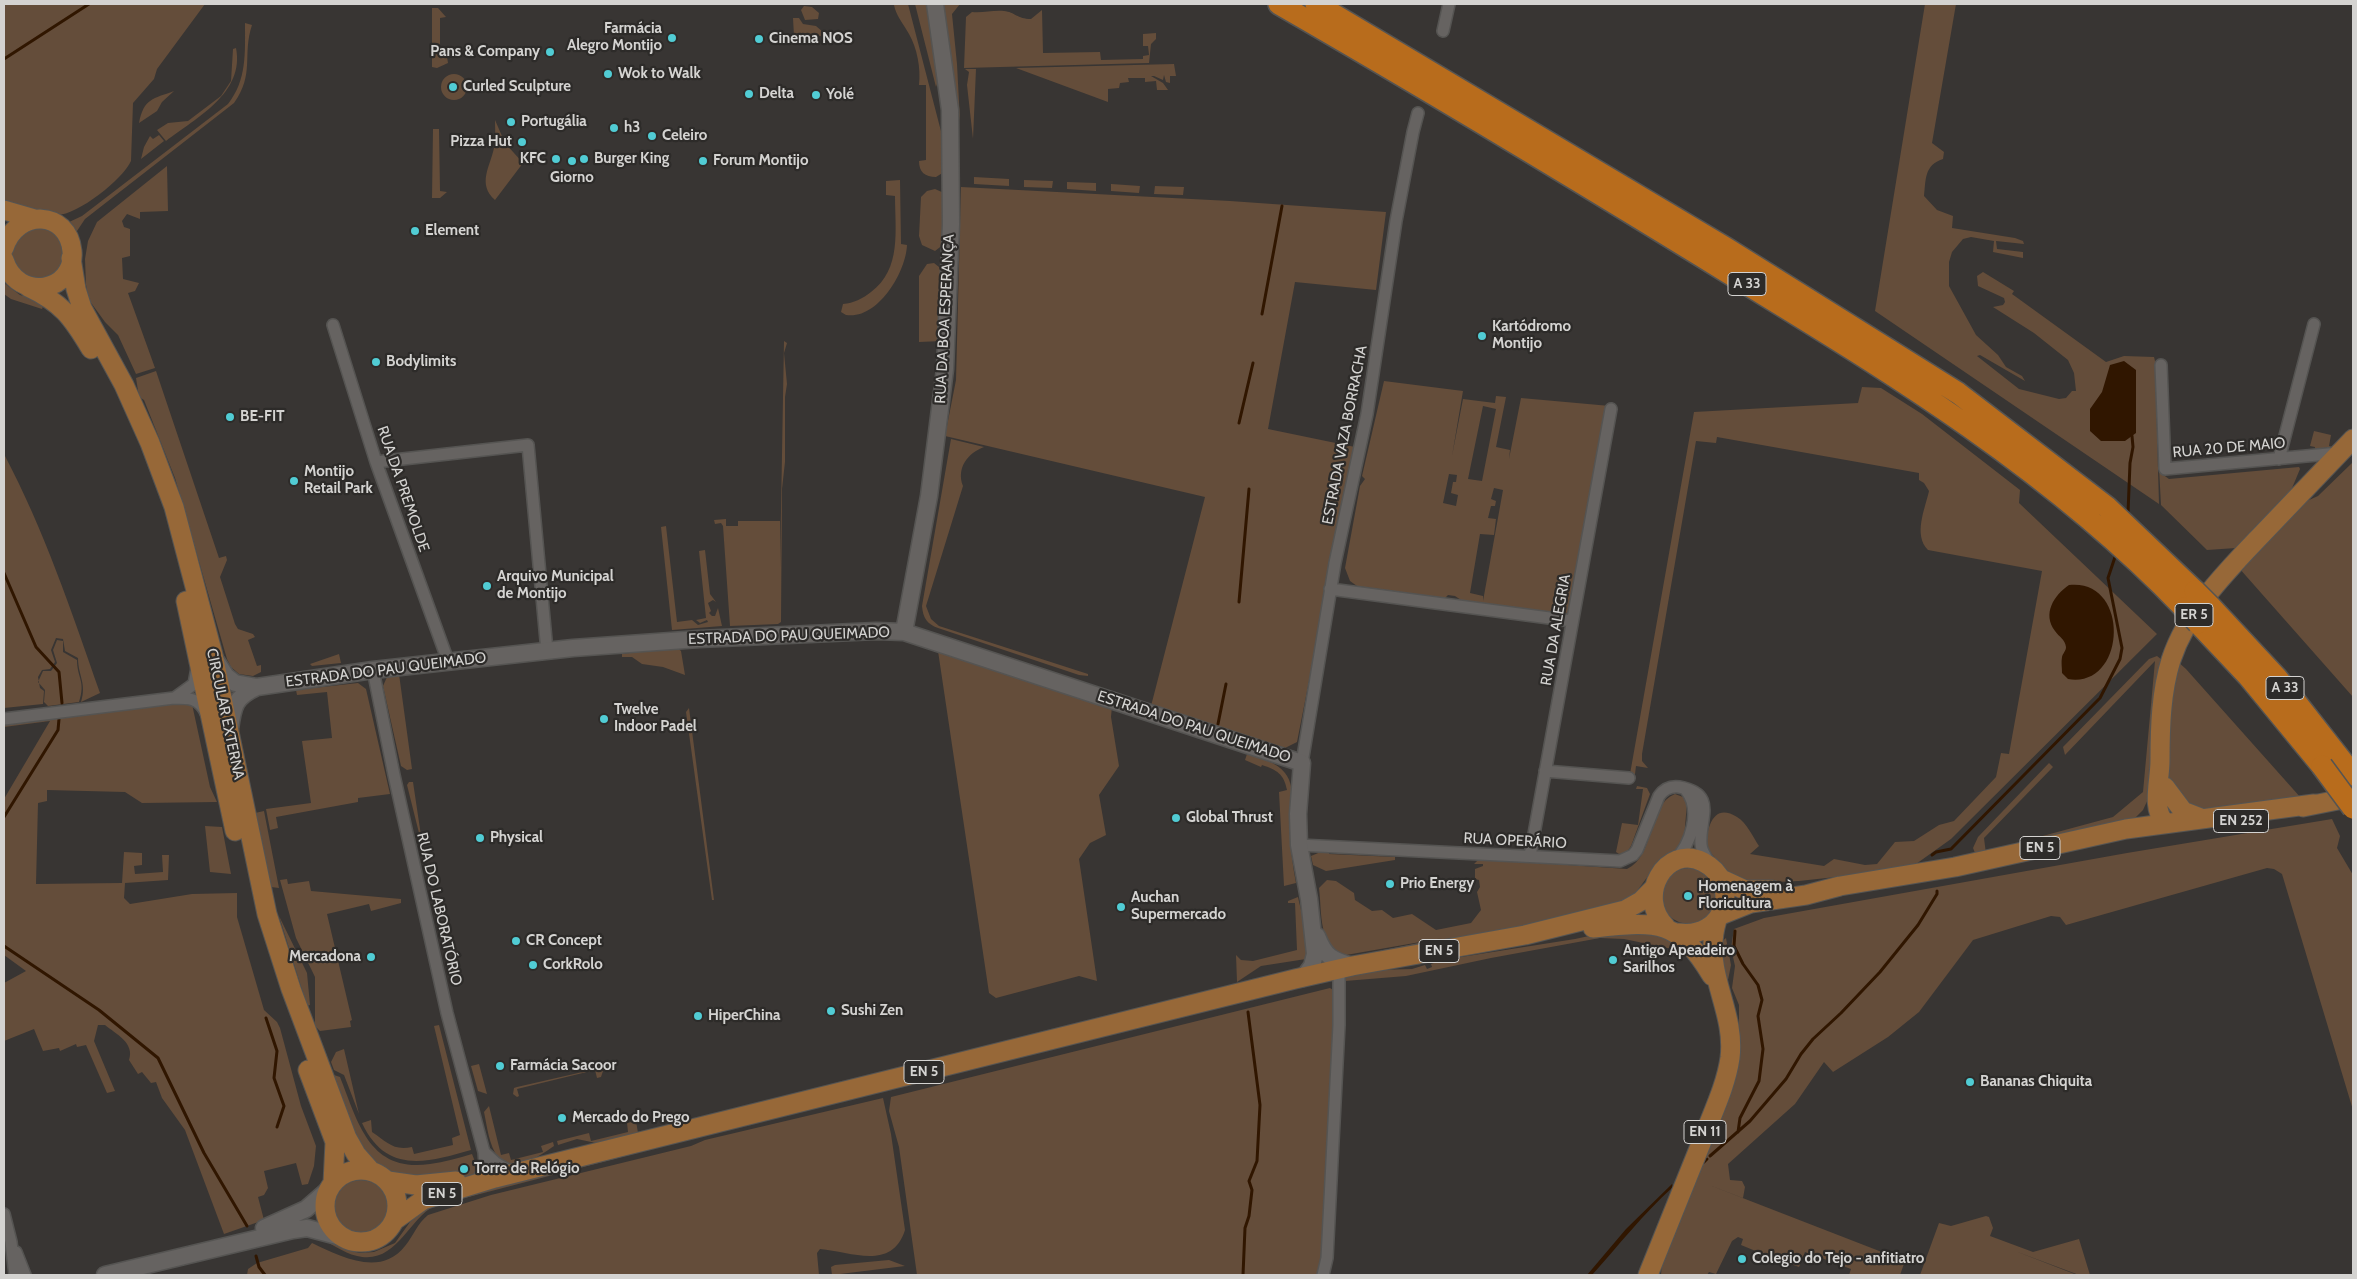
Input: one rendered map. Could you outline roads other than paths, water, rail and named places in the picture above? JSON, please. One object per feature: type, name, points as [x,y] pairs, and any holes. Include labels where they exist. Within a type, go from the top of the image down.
[{"type":"highway","name":"A 33","points":[[1278,4],[1378,61],[1894,375],[1983,437],[2082,512],[2125,550],[2197,607],[2283,686],[2353,775]]},
{"type":"highway","name":"A 33","points":[[1316,4],[1718,242],[1958,394],[2107,507],[2197,607],[2248,676],[2322,766],[2353,808]]},
{"type":"main road","points":[[4,210],[35,219]]},
{"type":"main road","points":[[4,248],[7,238],[14,228],[24,222],[35,219]]},
{"type":"main road","name":"CIRCULAR EXTERNA","points":[[35,219],[52,222],[67,236],[72,251],[71,258],[76,289],[82,308],[124,385],[150,443],[174,507],[205,652],[212,722],[254,918],[279,993],[335,1142],[331,1186]]},
{"type":"main road","points":[[28,287],[48,286],[57,282],[65,275],[71,258]]},
{"type":"main road","name":"CIRCULAR EXTERNA","points":[[4,260],[12,277],[58,303],[65,311],[87,343],[112,391],[138,448],[162,511],[229,733],[267,914],[291,989],[351,1147],[371,1171]]},
{"type":"main road","points":[[2346,453],[2353,439]]},
{"type":"main road","name":"ER 5","points":[[2165,787],[2160,765],[2161,724],[2167,676],[2173,654],[2186,628],[2228,571],[2346,453]]},
{"type":"main road","points":[[2160,765],[2157,802],[2160,817],[2166,828]]},
{"type":"main road","name":"EN 5","points":[[1955,867],[2126,829],[2141,821],[2149,813],[2154,802],[2160,765]]},
{"type":"main road","points":[[2165,787],[2168,806],[2166,828]]},
{"type":"main road","points":[[2165,787],[2183,811],[2202,819]]},
{"type":"main road","name":"EN 252","points":[[2081,848],[2202,819],[2353,797]]},
{"type":"main road","name":"EN 252","points":[[2126,829],[2166,828],[2286,812],[2314,804]]},
{"type":"main road","name":"EN 5","points":[[1525,935],[1637,923],[1700,933],[1709,928],[1719,918],[1751,903],[1806,895],[1840,886],[2081,848]]},
{"type":"main road","name":"EN 5","points":[[388,1181],[416,1185],[487,1178],[513,1173],[1303,978],[1346,968],[1525,935],[1625,910],[1641,900],[1653,888],[1661,873],[1672,863],[1693,858],[1704,862],[1716,875],[1734,887],[1754,891],[1840,886]]},
{"type":"main road","points":[[1716,875],[1725,896],[1719,918]]},
{"type":"main road","points":[[1653,888],[1653,906],[1660,921],[1672,930]]},
{"type":"main road","name":"EN 11","points":[[1653,1270],[1728,1068],[1731,1047],[1729,1025],[1717,983],[1712,952],[1712,937],[1719,918]]},
{"type":"main road","name":"EN 11","points":[[1672,930],[1700,955],[1717,983]]},
{"type":"main road","points":[[350,1171],[371,1171],[388,1181],[397,1200],[395,1220],[383,1234],[367,1242],[355,1242],[341,1237],[334,1231],[326,1215],[325,1206],[331,1186],[350,1171]]},
{"type":"main road","name":"EN 5","points":[[395,1220],[423,1200],[487,1178]]},
{"type":"street","name":"RUA DA BOA ESPERANÇA","points":[[904,632],[929,496],[945,369],[951,224],[950,110],[935,4]]},
{"type":"street","points":[[1443,31],[1449,4]]},
{"type":"street","name":"ESTRADA VAZA BORRACHA","points":[[1302,763],[1330,589],[1367,414],[1396,221],[1418,112]]},
{"type":"street","name":"RUA DA PREMOLDE","points":[[333,324],[376,462],[448,661]]},
{"type":"street","points":[[2280,459],[2314,324]]},
{"type":"street","name":"RUA 20 DE MAIO","points":[[2161,365],[2165,469],[2346,453]]},
{"type":"street","name":"RUA DA ALEGRIA","points":[[1530,856],[1611,409]]},
{"type":"street","points":[[376,462],[528,445],[547,652]]},
{"type":"street","points":[[1330,589],[1572,621]]},
{"type":"street","name":"ESTRADA DO PAU QUEIMADO","points":[[257,686],[448,661],[547,652],[699,639],[882,630],[904,632],[1302,763]]},
{"type":"street","points":[[174,698],[194,684],[205,652],[226,676],[244,686],[257,686]]},
{"type":"street","name":"RUA DO LABORATÓRIO","points":[[373,670],[394,775],[447,1013],[484,1152],[487,1178]]},
{"type":"street","points":[[229,733],[234,704],[240,696],[257,686]]},
{"type":"street","points":[[4,719],[174,698],[191,698],[197,700],[203,706],[212,722]]},
{"type":"street","points":[[1302,763],[1298,814],[1299,846],[1312,923],[1315,957],[1303,978]]},
{"type":"street","points":[[1545,771],[1629,778]]},
{"type":"street","name":"RUA OPERÁRIO","points":[[1299,846],[1625,860],[1633,855],[1642,842],[1661,792],[1674,787],[1686,790]]},
{"type":"street","points":[[1672,863],[1687,844],[1692,825],[1693,804],[1686,790]]},
{"type":"street","points":[[1686,790],[1694,792],[1703,801],[1705,816],[1701,844],[1716,875]]},
{"type":"street","points":[[1312,923],[1324,953],[1346,968],[1340,984],[1328,1258],[1323,1275]]},
{"type":"street","points":[[484,1152],[496,1163],[513,1173]]},
{"type":"street","points":[[220,1246],[297,1214],[306,1209],[331,1186]]},
{"type":"street","points":[[4,1214],[11,1242],[15,1275]]},
{"type":"street","points":[[105,1275],[220,1246],[307,1228],[341,1237]]},
{"type":"street","points":[[11,1242],[25,1275]]},
{"type":"waterway","points":[[4,59],[89,4]]},
{"type":"waterway","points":[[1262,314],[1282,206]]},
{"type":"waterway","points":[[1239,423],[1253,363]]},
{"type":"waterway","points":[[2128,513],[2130,463],[2133,447],[2132,436]]},
{"type":"waterway","points":[[1239,602],[1249,489]]},
{"type":"waterway","points":[[1932,855],[1936,852],[1951,849],[2100,698],[2120,659],[2122,648],[2108,578],[2116,554]]},
{"type":"waterway","points":[[4,573],[36,647],[59,672],[62,703]]},
{"type":"waterway","points":[[1218,724],[1226,684]]},
{"type":"waterway","points":[[4,817],[58,730],[59,719]]},
{"type":"waterway","points":[[1710,1156],[1750,1121],[1786,1079],[1801,1054],[1813,1039],[1880,972],[1918,925],[1937,891]]},
{"type":"waterway","points":[[1735,931],[1734,946],[1743,964],[1758,985],[1762,1000],[1758,1016],[1763,1049],[1759,1081],[1740,1118],[1738,1132]]},
{"type":"waterway","points":[[4,946],[99,1010],[158,1058],[204,1153],[247,1226]]},
{"type":"waterway","points":[[1243,1275],[1245,1228],[1249,1216],[1252,1190],[1249,1181],[1257,1161],[1260,1105],[1248,1012]]},
{"type":"waterway","points":[[266,1018],[277,1051],[274,1078],[284,1106],[277,1127]]},
{"type":"waterway","points":[[1704,1162],[1707,1159]]},
{"type":"waterway","points":[[256,1256],[259,1267],[265,1275]]},
{"type":"place","name":"Farmácia Alegro Montijo","points":[[672,38]]},
{"type":"place","name":"Cinema NOS","points":[[759,39]]},
{"type":"place","name":"Pans & Company","points":[[550,52]]},
{"type":"place","name":"Wok to Walk","points":[[608,74]]},
{"type":"place","name":"Curled Sculpture","points":[[453,87]]},
{"type":"place","name":"Delta","points":[[749,94]]},
{"type":"place","name":"Yolé","points":[[816,95]]},
{"type":"place","name":"Portugália","points":[[511,122]]},
{"type":"place","name":"h3","points":[[614,128]]},
{"type":"place","name":"Celeiro","points":[[652,136]]},
{"type":"place","name":"Pizza Hut","points":[[522,142]]},
{"type":"place","name":"KFC","points":[[556,159]]},
{"type":"place","name":"Burger King","points":[[584,159]]},
{"type":"place","name":"Giorno","points":[[572,161]]},
{"type":"place","name":"Forum Montijo","points":[[703,161]]},
{"type":"place","name":"Element","points":[[415,231]]},
{"type":"place","name":"Kartódromo Montijo","points":[[1482,336]]},
{"type":"place","name":"Bodylimits","points":[[376,362]]},
{"type":"place","name":"BE-FIT","points":[[230,417]]},
{"type":"place","name":"Montijo Retail Park","points":[[294,481]]},
{"type":"place","name":"Arquivo Municipal de Montijo","points":[[487,586]]},
{"type":"place","name":"Twelve Indoor Padel","points":[[604,719]]},
{"type":"place","name":"Global Thrust","points":[[1176,818]]},
{"type":"place","name":"Physical","points":[[480,838]]},
{"type":"place","name":"Prio Energy","points":[[1390,884]]},
{"type":"place","name":"Homenagem à Floricultura","points":[[1688,896]]},
{"type":"place","name":"Auchan Supermercado","points":[[1121,907]]},
{"type":"place","name":"CR Concept","points":[[516,941]]},
{"type":"place","name":"Mercadona","points":[[371,957]]},
{"type":"place","name":"Antigo Apeadeiro Sarilhos","points":[[1613,960]]},
{"type":"place","name":"CorkRolo","points":[[533,965]]},
{"type":"place","name":"Sushi Zen","points":[[831,1011]]},
{"type":"place","name":"HiperChina","points":[[698,1016]]},
{"type":"place","name":"Farmácia Sacoor","points":[[500,1066]]},
{"type":"place","name":"Bananas Chiquita","points":[[1970,1082]]},
{"type":"place","name":"Mercado do Prego","points":[[562,1118]]},
{"type":"place","name":"Torre de Relógio","points":[[464,1169]]},
{"type":"place","name":"Colegio do Tejo - anfitiatro","points":[[1742,1259]]}]
